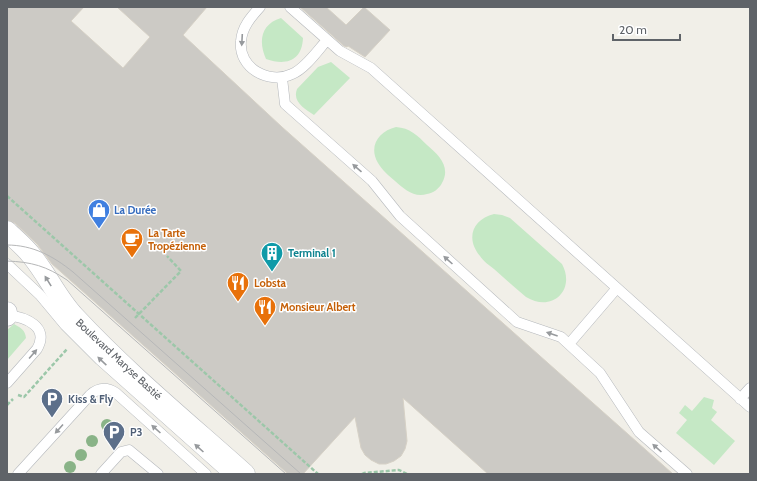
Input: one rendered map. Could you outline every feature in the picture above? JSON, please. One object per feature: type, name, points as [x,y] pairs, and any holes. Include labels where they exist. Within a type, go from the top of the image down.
[{"type":"street","name":"Boulevard Maryse Bastié","points":[[7,231],[32,255],[59,298],[73,316],[120,362],[245,474]]},
{"type":"lane","points":[[260,7],[248,20],[243,30],[240,42],[243,54],[249,65],[258,73],[269,77],[282,78],[293,74],[303,66],[327,40]]},
{"type":"lane","points":[[290,7],[340,50],[371,68],[750,407]]},
{"type":"lane","points":[[282,78],[285,104],[372,181],[400,216],[517,322],[561,337],[569,344],[600,373],[639,432],[687,474]]},
{"type":"lane","points":[[7,264],[40,295],[65,325],[100,360],[228,474]]},
{"type":"lane","points":[[569,344],[617,288]]},
{"type":"lane","points":[[7,315],[18,316],[34,324],[39,331],[41,343],[7,383]]},
{"type":"lane","points":[[18,474],[90,395],[101,388],[112,390],[116,393],[206,474]]},
{"type":"lane","points":[[740,399],[750,388]]},
{"type":"lane","points":[[101,474],[121,452],[129,450],[158,474]]},
{"type":"lane","points":[[189,459],[197,474]]},
{"type":"path","points":[[7,196],[53,235],[318,474]]},
{"type":"path","points":[[135,318],[181,271],[167,256]]},
{"type":"path","points":[[7,405],[16,395],[24,397],[68,347]]},
{"type":"path","points":[[362,474],[364,472],[399,470],[407,474]]},
{"type":"green space","points":[[281,18],[303,38],[300,52],[296,57],[292,60],[280,62],[266,59],[262,46],[262,40],[265,29],[269,24]]},
{"type":"green space","points":[[331,62],[350,78],[314,115],[300,105],[296,98],[297,89],[318,67]]},
{"type":"green space","points":[[396,127],[409,130],[416,135],[436,153],[442,162],[445,172],[444,177],[441,185],[434,192],[418,195],[410,192],[388,175],[378,163],[374,151],[377,140],[385,132]]},
{"type":"green space","points":[[494,214],[510,218],[562,264],[566,274],[566,282],[564,290],[559,296],[553,300],[545,302],[536,301],[526,297],[481,258],[475,249],[472,236],[476,225],[481,220]]},
{"type":"green space","points":[[14,324],[25,333],[26,338],[7,360],[7,330]]},
{"type":"green space","points":[[704,397],[714,400],[712,408],[717,412],[711,420],[735,441],[714,465],[676,433],[687,420],[679,413],[685,405],[692,411]]},
{"type":"building","name":"Terminal 1","points":[[7,7],[84,7],[71,21],[123,68],[150,37],[117,7],[207,7],[183,35],[282,127],[673,474],[488,474],[403,398],[407,441],[401,456],[394,461],[386,464],[379,464],[365,455],[361,448],[355,417],[303,474],[288,474],[52,264],[37,244],[15,223],[7,220]]},
{"type":"building","points":[[300,7],[326,7],[346,25],[364,7],[390,30],[365,57],[348,46],[344,46]]},
{"type":"tram line","points":[[7,245],[25,247],[42,252],[73,272],[301,474]]},
{"type":"tram line","points":[[7,261],[24,262],[45,268],[67,280],[286,474]]},
{"type":"place","name":"La Durée","points":[[99,230]]},
{"type":"place","name":"La Tarte Tropézienne","points":[[132,258]]},
{"type":"place","name":"Terminal 1","points":[[272,272]]},
{"type":"place","name":"Lobsta","points":[[238,302]]},
{"type":"place","name":"Monsieur Albert","points":[[265,326]]},
{"type":"place","name":"Kiss & Fly","points":[[52,418]]},
{"type":"place","name":"P3","points":[[114,452]]}]
